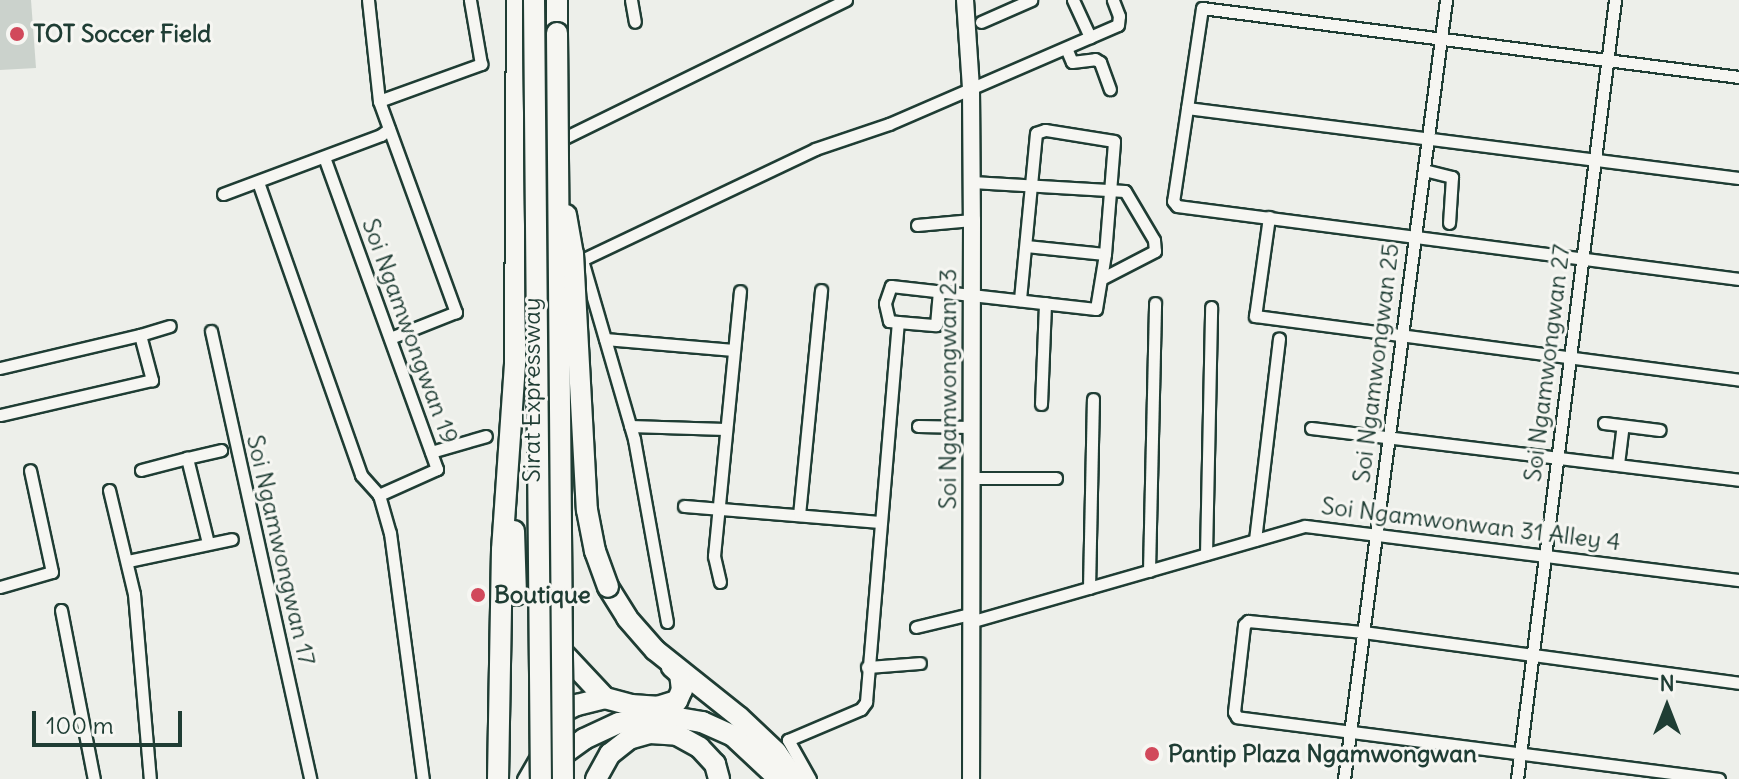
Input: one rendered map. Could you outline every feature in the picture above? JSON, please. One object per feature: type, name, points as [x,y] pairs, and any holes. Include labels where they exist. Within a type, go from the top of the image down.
[{"type":"highway","points":[[511,779],[516,558],[510,500],[510,458],[517,0]]},
{"type":"highway","name":"Sirat Expressway","points":[[534,0],[544,779]]},
{"type":"highway","name":"Sirat Expressway","points":[[557,0],[563,779]]},
{"type":"highway","points":[[547,719],[577,705],[605,698],[631,705],[657,707],[677,701],[682,690],[680,674],[627,618],[608,587],[595,551],[587,510],[573,254],[558,171]]},
{"type":"highway","points":[[510,458],[516,465],[545,465]]},
{"type":"highway","points":[[498,779],[502,550],[515,480],[520,474],[545,465]]},
{"type":"highway","points":[[548,637],[605,698]]},
{"type":"highway","points":[[655,650],[749,726],[776,752],[795,779]]},
{"type":"highway","points":[[544,779],[565,753],[584,739],[619,723],[661,715],[702,722],[733,736],[779,779]]},
{"type":"highway","points":[[596,779],[610,754],[629,739],[650,733],[677,735],[700,748],[715,764],[719,779]]},
{"type":"street","points":[[368,0],[379,101],[456,312],[390,338]]},
{"type":"street","points":[[379,101],[483,61],[470,0]]},
{"type":"street","points":[[523,779],[537,755],[547,719],[548,0]]},
{"type":"street","points":[[631,0],[635,22]]},
{"type":"street","points":[[548,145],[846,0]]},
{"type":"street","name":"Soi Ngamwongwan 23","points":[[965,0],[971,89],[973,295],[971,779]]},
{"type":"street","points":[[981,22],[1031,0]]},
{"type":"street","points":[[1073,0],[1090,37]]},
{"type":"street","points":[[546,275],[815,149],[971,89],[1118,25],[1119,16],[1113,0]]},
{"type":"street","name":"Soi Ngamwongwan 25","points":[[1344,779],[1446,0]]},
{"type":"street","name":"Soi Ngamwongwan 27","points":[[1517,779],[1615,0]]},
{"type":"street","points":[[1739,77],[1202,8],[1173,204],[1739,279]]},
{"type":"street","points":[[1066,48],[1072,62],[1095,59],[1100,62],[1110,89]]},
{"type":"street","points":[[1187,108],[1739,178]]},
{"type":"street","points":[[223,194],[389,129]]},
{"type":"street","points":[[939,291],[936,325],[889,321],[885,303],[891,286],[939,291],[1020,300],[1096,309],[1103,278],[1114,141],[1045,130],[1036,133],[1020,300]]},
{"type":"street","name":"Soi Ngamwongwan 19","points":[[324,157],[436,471],[379,495]]},
{"type":"street","points":[[1424,170],[1452,177],[1449,223]]},
{"type":"street","points":[[258,182],[361,475],[379,495],[390,533],[423,779]]},
{"type":"street","points":[[972,182],[1112,193],[1125,191],[1154,240],[1155,251],[1103,278]]},
{"type":"street","points":[[1269,217],[1255,316],[1739,380]]},
{"type":"street","points":[[917,225],[972,220]]},
{"type":"street","points":[[1026,246],[1105,254]]},
{"type":"street","points":[[582,260],[630,426],[667,622]]},
{"type":"street","points":[[799,515],[821,290]]},
{"type":"street","points":[[720,582],[714,556],[740,291]]},
{"type":"street","points":[[1041,404],[1045,303]]},
{"type":"street","points":[[1149,571],[1155,303]]},
{"type":"street","points":[[1206,554],[1211,307]]},
{"type":"street","points":[[810,779],[788,740],[864,706],[898,322]]},
{"type":"street","points":[[0,368],[170,326]]},
{"type":"street","name":"Soi Ngamwongwan 17","points":[[211,331],[310,779]]},
{"type":"street","points":[[0,415],[150,382],[152,374],[140,335]]},
{"type":"street","points":[[1255,540],[1279,338]]},
{"type":"street","points":[[605,339],[734,350]]},
{"type":"street","points":[[1089,588],[1093,399]]},
{"type":"street","points":[[1604,423],[1660,430]]},
{"type":"street","points":[[630,426],[725,429]]},
{"type":"street","points":[[918,426],[971,427]]},
{"type":"street","points":[[1618,464],[1623,426]]},
{"type":"street","points":[[1311,428],[1739,480]]},
{"type":"street","points":[[431,452],[486,436]]},
{"type":"street","points":[[141,470],[221,450]]},
{"type":"street","points":[[187,458],[208,543]]},
{"type":"street","points":[[0,587],[52,572],[30,470]]},
{"type":"street","points":[[971,478],[1056,478]]},
{"type":"street","points":[[109,490],[128,561],[150,779]]},
{"type":"street","points":[[684,506],[880,522]]},
{"type":"street","name":"Soi Ngamwonwan 31 Alley 4","points":[[916,627],[970,618],[1089,588],[1305,526],[1376,532],[1739,580]]},
{"type":"street","points":[[128,561],[232,539]]},
{"type":"street","points":[[61,610],[94,779]]},
{"type":"street","points":[[1719,779],[1520,756],[1235,715],[1244,625],[1248,621],[1363,632],[1739,683]]},
{"type":"street","points":[[867,667],[920,663]]},
{"type":"shaded area","name":"TOT Soccer Field","points":[[0,0],[31,0],[36,68],[0,70]]},
{"type":"place","name":"TOT Soccer Field","points":[[17,34]]},
{"type":"place","name":"Boutique","points":[[478,595]]},
{"type":"place","name":"Pantip Plaza Ngamwongwan","points":[[1152,754]]}]
